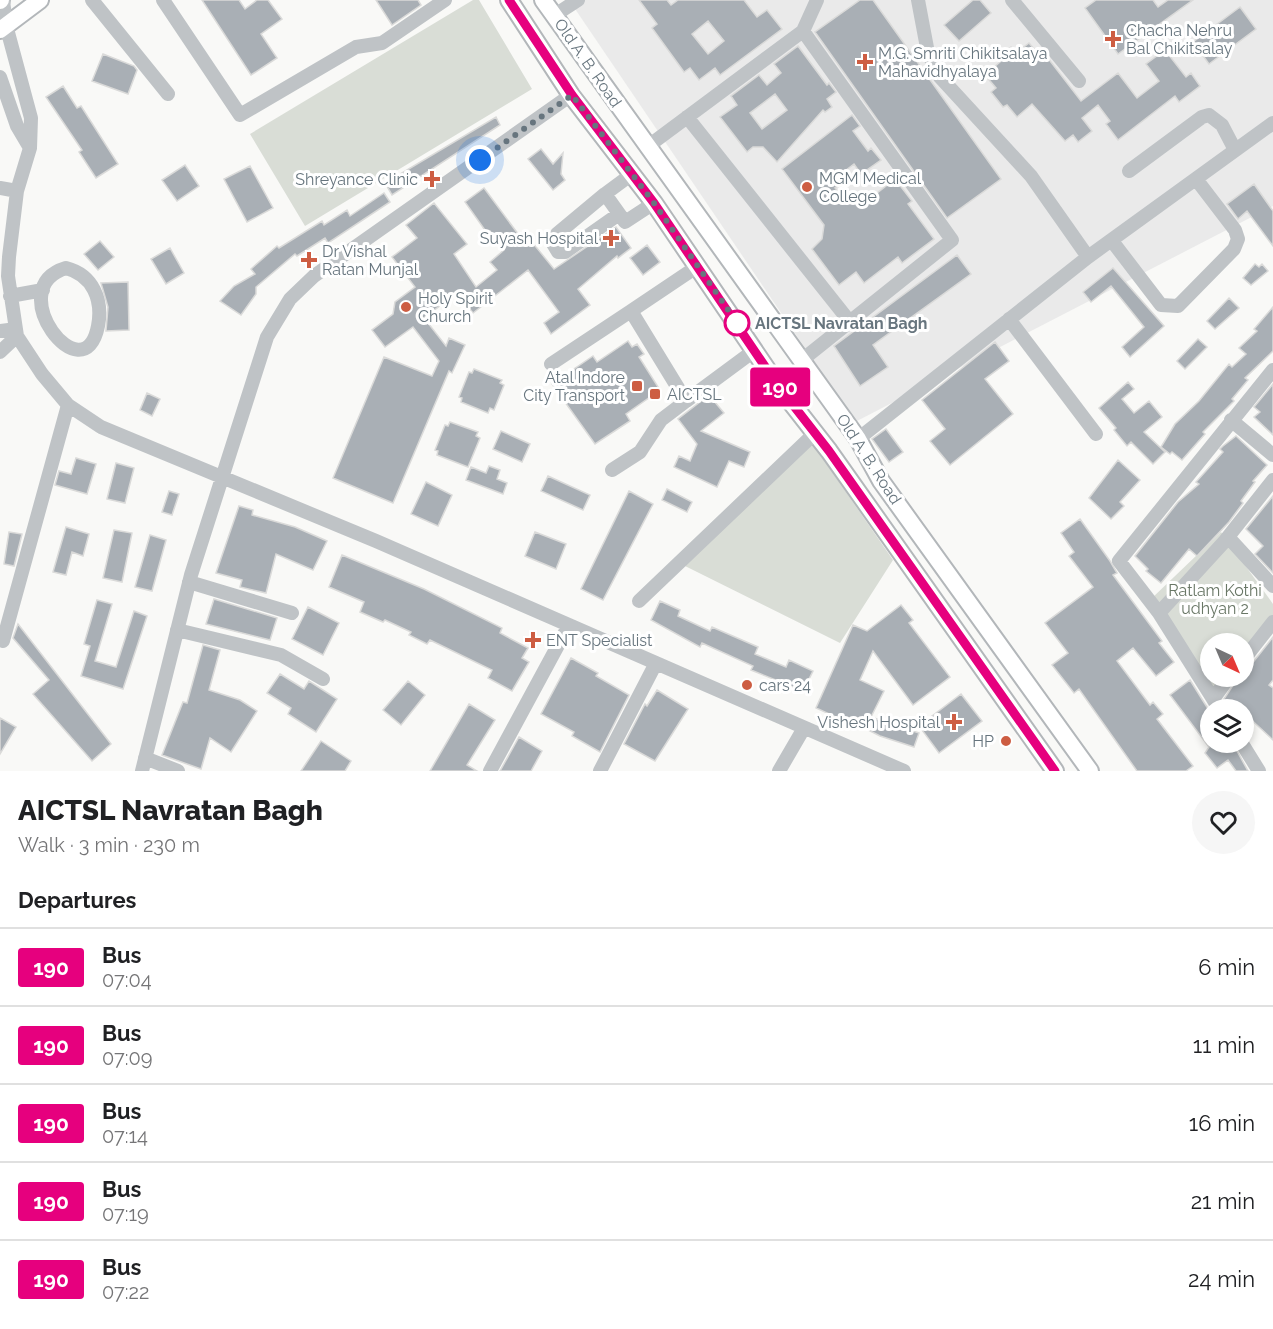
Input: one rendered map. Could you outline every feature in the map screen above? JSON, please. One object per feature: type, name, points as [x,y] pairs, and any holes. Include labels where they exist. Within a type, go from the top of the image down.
[{"type":"main road","points":[[3,27],[40,0]]},
{"type":"main road","name":"Old A. B. Road","points":[[509,0],[572,95],[654,203],[755,350],[1055,771]]},
{"type":"main road","name":"Old A. B. Road","points":[[543,0],[802,360],[858,439],[881,481],[1090,771]]},
{"type":"street","points":[[1,0],[3,27],[32,118],[30,148],[17,191],[9,257],[10,296],[16,333],[68,405],[101,427],[167,456],[223,476],[904,771]]},
{"type":"street","points":[[92,0],[168,94]]},
{"type":"street","points":[[163,0],[240,115],[356,47],[382,43],[445,0]]},
{"type":"street","points":[[555,15],[578,0]]},
{"type":"street","points":[[647,147],[803,31],[817,0]]},
{"type":"street","points":[[918,0],[928,53],[940,77],[1031,176],[1088,257]]},
{"type":"street","points":[[1012,0],[1079,81]]},
{"type":"street","points":[[802,360],[952,240],[803,31]]},
{"type":"street","points":[[0,77],[16,126],[30,148]]},
{"type":"street","points":[[178,771],[144,765],[189,582],[267,337],[290,299],[314,276],[572,95]]},
{"type":"street","points":[[1129,171],[1202,117],[1209,115],[1222,126],[1235,150]]},
{"type":"street","points":[[687,117],[850,322]]},
{"type":"street","points":[[858,439],[1088,257],[1273,123]]},
{"type":"street","points":[[619,214],[565,252],[558,252],[553,247],[552,242],[556,234],[632,174]]},
{"type":"street","points":[[1112,241],[1161,305],[1178,306],[1234,249],[1238,239],[1235,230],[1196,179]]},
{"type":"street","points":[[0,188],[17,191]]},
{"type":"street","points":[[605,194],[625,222],[654,203]]},
{"type":"street","points":[[551,364],[698,266]]},
{"type":"street","points":[[66,268],[85,276],[96,292],[99,303],[99,317],[92,342],[82,348],[70,349],[52,335],[44,315],[43,290],[46,278],[66,268]]},
{"type":"street","points":[[10,296],[43,290]]},
{"type":"street","points":[[631,311],[686,402]]},
{"type":"street","points":[[1009,320],[1096,434]]},
{"type":"street","points":[[0,331],[16,333]]},
{"type":"street","points":[[0,352],[16,333]]},
{"type":"street","points":[[612,470],[640,452],[661,420],[755,350]]},
{"type":"street","points":[[1213,699],[1159,613],[1119,561],[1273,370]]},
{"type":"street","points":[[3,641],[68,405]]},
{"type":"street","points":[[1231,420],[1273,455]]},
{"type":"street","points":[[639,601],[815,433]]},
{"type":"street","points":[[1159,613],[1228,537],[1273,480]]},
{"type":"street","points":[[1228,537],[1273,586]]},
{"type":"street","points":[[189,582],[292,613]]},
{"type":"street","points":[[1254,646],[1273,622]]},
{"type":"street","points":[[490,771],[569,625]]},
{"type":"street","points":[[177,630],[281,655],[322,679]]},
{"type":"street","points":[[600,771],[656,663]]},
{"type":"street","points":[[779,771],[804,728]]},
{"type":"street","points":[[1248,753],[1259,771]]},
{"type":"shaded area","points":[[569,0],[1273,0],[1273,206],[855,422]]},
{"type":"green space","points":[[473,0],[479,0],[532,89],[305,226],[250,134]]},
{"type":"green space","points":[[812,443],[893,560],[840,643],[685,566]]},
{"type":"green space","name":"Ratlam Kothi udhyan 2","points":[[1221,532],[1273,604],[1273,621],[1254,644],[1254,633],[1200,633],[1200,669],[1151,599]]},
{"type":"building","points":[[202,0],[239,0],[245,9],[257,0],[268,0],[282,19],[261,34],[277,58],[251,75]]},
{"type":"building","points":[[376,0],[418,0],[421,5],[392,25]]},
{"type":"building","points":[[639,0],[667,0],[671,5],[678,0],[744,0],[757,17],[767,10],[782,29],[720,75],[715,68],[699,80],[690,68],[684,72],[652,28],[657,24]],"holes":[[[708,21],[724,41],[708,54],[692,34]]]},
{"type":"building","points":[[860,0],[873,0],[1001,179],[947,218],[815,32]]},
{"type":"building","points":[[973,0],[980,0],[991,13],[959,41],[944,25]]},
{"type":"building","points":[[1096,0],[1153,0],[1158,7],[1168,0],[1193,0],[1118,54],[1085,8]]},
{"type":"building","points":[[1240,7],[1256,29],[1209,64],[1193,42]]},
{"type":"building","points":[[1029,43],[1040,56],[1044,53],[1081,101],[1118,73],[1137,98],[1159,81],[1146,64],[1165,50],[1186,77],[1191,73],[1200,86],[1179,102],[1175,96],[1118,140],[1106,124],[1110,121],[1098,105],[1082,118],[1092,131],[1078,142],[1073,135],[1065,141],[1032,104],[1017,117],[1007,105],[1003,107],[991,92],[996,88],[985,75],[1000,62],[997,58],[1011,47],[1016,53]]},
{"type":"building","points":[[798,46],[827,85],[829,83],[836,92],[827,99],[832,107],[825,112],[823,110],[777,162],[763,147],[753,147],[747,152],[720,117],[737,105],[731,96],[759,75],[767,85],[781,73],[774,64]],"holes":[[[775,94],[787,110],[762,129],[750,113]]]},
{"type":"building","points":[[103,54],[134,66],[137,70],[128,94],[92,81]]},
{"type":"building","points":[[63,86],[77,108],[81,106],[118,164],[96,178],[79,152],[82,150],[46,97]]},
{"type":"building","points":[[852,115],[860,126],[853,131],[868,151],[871,148],[881,160],[861,174],[854,164],[837,177],[842,183],[835,188],[845,200],[877,193],[895,179],[912,201],[908,204],[934,239],[902,263],[898,257],[864,283],[856,272],[839,285],[812,249],[822,239],[824,225],[782,169]]},
{"type":"building","points":[[496,117],[500,125],[392,195],[385,183]]},
{"type":"building","points":[[541,149],[553,164],[563,153],[561,174],[565,180],[553,190],[528,159]]},
{"type":"building","points":[[185,165],[199,186],[177,201],[162,180]]},
{"type":"building","points":[[250,166],[273,208],[247,222],[224,179]]},
{"type":"building","points":[[1254,184],[1273,211],[1273,246],[1247,211],[1238,219],[1227,204]]},
{"type":"building","points":[[484,188],[527,246],[532,242],[554,269],[616,227],[631,248],[618,258],[617,256],[578,289],[590,305],[551,334],[544,323],[559,312],[528,270],[491,299],[486,297],[482,306],[473,313],[457,293],[424,318],[446,346],[449,338],[465,345],[452,373],[449,371],[393,503],[333,478],[384,357],[432,376],[439,361],[413,327],[385,347],[372,330],[393,314],[395,302],[415,287],[392,257],[417,238],[406,225],[434,203],[467,244],[454,254],[476,287],[497,270],[490,262],[504,250],[490,231],[487,233],[465,202]]},
{"type":"building","points":[[384,193],[390,202],[328,243],[325,238],[297,256],[295,254],[256,287],[256,294],[241,315],[220,301],[234,286],[255,274],[251,269],[277,246],[279,248],[322,221],[324,225],[347,210],[350,216]]},
{"type":"building","points":[[100,241],[114,257],[98,270],[84,254]]},
{"type":"building","points":[[647,245],[660,262],[643,275],[630,258]]},
{"type":"building","points":[[170,248],[184,273],[166,284],[151,259]]},
{"type":"building","points":[[957,255],[971,274],[873,345],[888,367],[860,386],[834,346]]},
{"type":"building","points":[[1255,264],[1259,267],[1262,264],[1268,271],[1251,285],[1243,278]]},
{"type":"building","points":[[1113,268],[1164,326],[1130,357],[1122,347],[1144,327],[1111,286],[1091,302],[1083,292]]},
{"type":"building","points":[[128,282],[129,330],[106,331],[108,307],[101,283]]},
{"type":"building","points":[[1229,298],[1239,308],[1215,329],[1207,321]]},
{"type":"building","points":[[1273,307],[1273,351],[1245,378],[1248,380],[1232,399],[1234,401],[1203,432],[1205,434],[1182,460],[1172,452],[1170,454],[1161,447],[1175,424],[1199,401],[1229,364],[1232,367],[1246,354],[1239,348],[1257,331],[1254,329]]},
{"type":"building","points":[[1198,339],[1207,347],[1185,369],[1177,361]]},
{"type":"building","points":[[628,341],[632,347],[637,344],[644,354],[639,357],[660,390],[626,414],[630,421],[595,444],[552,384],[593,356],[597,362]]},
{"type":"building","points":[[995,342],[1009,361],[985,379],[1013,414],[950,465],[930,441],[945,429],[922,400]]},
{"type":"building","points":[[474,369],[502,380],[500,383],[504,385],[494,410],[490,408],[488,413],[461,402],[462,398],[459,397],[469,372],[472,373]]},
{"type":"building","points":[[1128,382],[1134,389],[1122,399],[1134,413],[1149,401],[1162,417],[1144,432],[1165,452],[1153,464],[1131,442],[1127,446],[1114,430],[1116,428],[1099,408]]},
{"type":"building","points":[[1273,384],[1273,435],[1254,417],[1260,412],[1254,407]]},
{"type":"building","points":[[147,393],[160,399],[152,416],[140,410]]},
{"type":"building","points":[[709,395],[724,413],[701,431],[750,452],[744,467],[729,461],[717,487],[674,467],[679,456],[690,461],[697,444],[678,419]]},
{"type":"building","points":[[450,422],[478,432],[476,436],[480,438],[468,467],[437,455],[438,451],[435,450],[445,425],[448,426]]},
{"type":"building","points":[[886,429],[903,452],[889,462],[872,439]]},
{"type":"building","points":[[501,431],[530,444],[522,462],[493,449]]},
{"type":"building","points":[[1236,436],[1267,465],[1253,481],[1255,482],[1241,501],[1243,503],[1229,522],[1197,556],[1189,549],[1161,583],[1146,571],[1148,569],[1135,556],[1178,502],[1199,484],[1196,482],[1223,452],[1220,449]]},
{"type":"building","points":[[76,458],[96,464],[87,494],[55,485],[59,471],[71,474]]},
{"type":"building","points":[[1118,460],[1140,480],[1120,502],[1124,506],[1111,519],[1089,498]]},
{"type":"building","points":[[116,463],[134,468],[125,503],[107,499]]},
{"type":"building","points":[[489,466],[500,470],[497,479],[507,483],[503,494],[466,480],[471,467],[486,473]]},
{"type":"building","points":[[548,476],[590,495],[583,510],[541,491]]},
{"type":"building","points":[[426,482],[452,495],[438,526],[411,514]]},
{"type":"building","points":[[667,489],[692,502],[687,512],[662,500]]},
{"type":"building","points":[[169,491],[179,494],[172,515],[162,512]]},
{"type":"building","points":[[629,491],[653,504],[603,600],[581,589]]},
{"type":"building","points":[[1273,496],[1273,573],[1255,554],[1263,546],[1246,529]]},
{"type":"building","points":[[239,506],[253,510],[252,515],[295,527],[327,541],[313,570],[276,554],[266,593],[240,587],[242,580],[216,573]]},
{"type":"building","points":[[1080,519],[1110,561],[1117,573],[1113,575],[1162,641],[1159,643],[1174,662],[1156,676],[1133,648],[1117,661],[1150,705],[1153,702],[1163,714],[1157,719],[1193,766],[1186,771],[1137,771],[1079,689],[1074,693],[1052,665],[1068,653],[1045,623],[1093,587],[1069,556],[1074,552],[1061,533]]},
{"type":"building","points":[[66,527],[89,534],[83,556],[72,552],[66,575],[53,572]]},
{"type":"building","points":[[114,530],[132,533],[122,582],[103,578]]},
{"type":"building","points":[[9,532],[22,534],[14,566],[4,564]]},
{"type":"building","points":[[535,532],[566,544],[556,569],[525,556]]},
{"type":"building","points":[[150,535],[166,540],[152,591],[135,587]]},
{"type":"building","points":[[342,555],[424,589],[502,628],[500,633],[528,648],[522,658],[529,662],[512,691],[488,678],[492,670],[430,640],[427,644],[409,635],[411,632],[385,620],[383,622],[360,612],[364,602],[329,587]]},
{"type":"building","points":[[214,599],[277,618],[270,640],[206,624]]},
{"type":"building","points":[[97,600],[112,604],[95,661],[116,667],[134,611],[147,616],[123,689],[81,676],[90,646],[84,644]]},
{"type":"building","points":[[660,601],[680,610],[678,616],[710,631],[712,627],[758,647],[755,654],[786,667],[789,660],[813,671],[803,691],[751,670],[753,666],[702,643],[700,647],[651,620]]},
{"type":"building","points":[[901,605],[913,620],[909,623],[950,677],[913,705],[873,651],[860,680],[884,691],[871,717],[919,733],[914,747],[880,736],[841,716],[840,719],[816,708],[853,625],[867,631]]},
{"type":"building","points":[[308,607],[339,623],[323,655],[292,639]]},
{"type":"building","points":[[18,624],[111,744],[92,761],[33,694],[49,680],[13,638]]},
{"type":"building","points":[[1273,637],[1273,680],[1269,685],[1273,688],[1273,740],[1254,722],[1254,699],[1224,699],[1232,687],[1254,687],[1254,661]]},
{"type":"building","points":[[203,645],[220,650],[209,690],[240,700],[257,711],[231,752],[210,738],[201,769],[162,755],[183,702],[187,703]]},
{"type":"building","points":[[571,658],[598,673],[596,676],[629,695],[600,752],[572,736],[574,732],[541,714]]},
{"type":"building","points":[[280,674],[304,689],[309,681],[337,699],[316,732],[288,714],[291,708],[267,693]]},
{"type":"building","points":[[1190,680],[1202,699],[1200,699],[1200,735],[1170,695]]},
{"type":"building","points":[[408,681],[425,695],[401,725],[383,710]]},
{"type":"building","points":[[657,690],[688,709],[655,761],[624,744],[645,704],[647,706]]},
{"type":"building","points":[[961,694],[982,721],[939,753],[919,726]]},
{"type":"building","points":[[469,704],[495,720],[467,765],[477,771],[430,771]]},
{"type":"building","points":[[0,718],[16,727],[0,754]]},
{"type":"building","points":[[519,737],[542,751],[531,771],[500,771]]},
{"type":"building","points":[[321,741],[351,761],[345,771],[301,771]]},
{"type":"building","points":[[1205,753],[1238,753],[1248,771],[1236,771],[1228,760],[1217,768]]},
{"type":"bus line","name":"190","points":[[509,0],[572,95],[654,203],[779,387],[829,451],[1055,771]]},
{"type":"place","name":"Chacha Nehru Bal Chikitsalay","points":[[1113,39]]},
{"type":"place","name":"M.G. Smriti Chikitsalaya Mahavidhyalaya","points":[[865,62]]},
{"type":"place","name":"Shreyance Clinic","points":[[432,179]]},
{"type":"place","name":"MGM Medical College","points":[[807,187]]},
{"type":"place","name":"Suyash Hospital","points":[[611,238]]},
{"type":"place","name":"Dr Vishal Ratan Munjal","points":[[309,260]]},
{"type":"place","name":"Holy Spirit Church","points":[[406,307]]},
{"type":"place","name":"AICTSL Navratan Bagh","points":[[737,323]]},
{"type":"place","name":"Atal Indore City Transport","points":[[637,386]]},
{"type":"place","name":"AICTSL","points":[[655,394]]},
{"type":"place","name":"ENT Specialist","points":[[533,640]]},
{"type":"place","name":"cars 24","points":[[747,685]]},
{"type":"place","name":"Vishesh Hospital","points":[[954,722]]},
{"type":"place","name":"HP","points":[[1006,741]]},
{"type":"route","points":[[480,160],[572,95],[654,203],[740,327],[737,323]]}]
